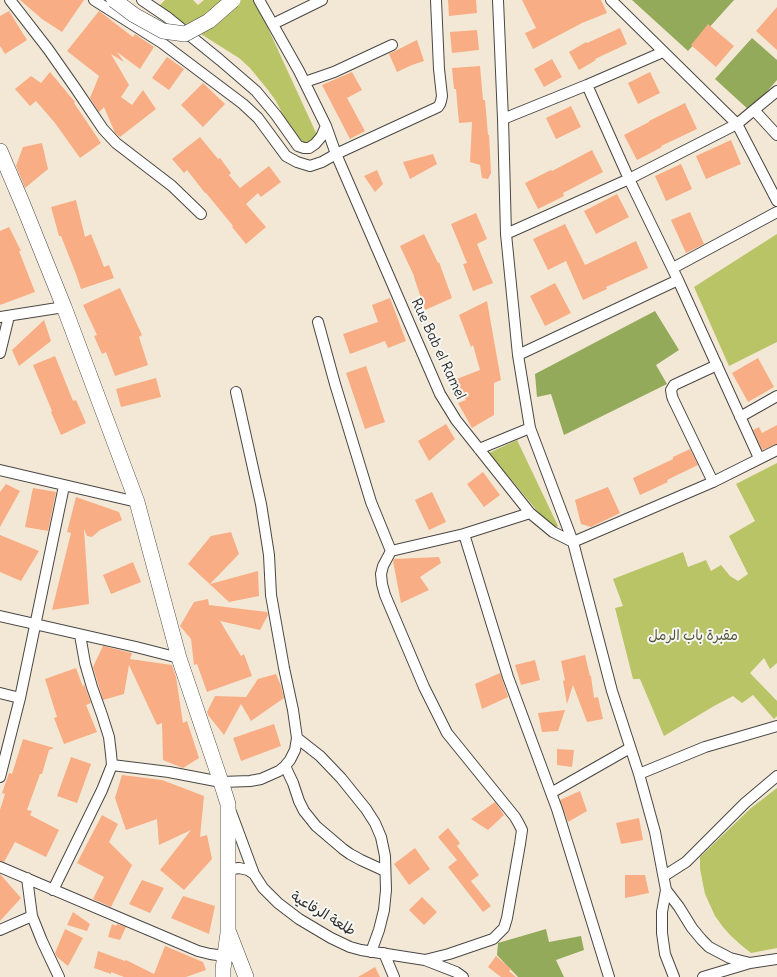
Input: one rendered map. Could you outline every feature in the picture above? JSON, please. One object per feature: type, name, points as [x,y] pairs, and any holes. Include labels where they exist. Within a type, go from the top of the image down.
[{"type":"street","points":[[10,0],[48,49],[103,129],[116,143],[172,186],[201,214]]},
{"type":"street","points":[[94,0],[162,43],[243,104],[258,118],[286,156],[297,162],[310,166],[322,162],[336,154],[438,107],[442,96],[438,68],[436,0]]},
{"type":"street","points":[[114,0],[134,15],[162,31],[185,34],[208,22],[233,0]]},
{"type":"street","points":[[142,0],[173,22],[256,91],[276,115],[298,146],[309,148],[315,144],[321,137],[326,126]]},
{"type":"street","name":"Rue Bab el Ramel","points":[[259,0],[300,71],[326,126],[336,154],[440,394],[456,420],[530,513],[553,532],[573,542]]},
{"type":"street","points":[[272,24],[322,0]]},
{"type":"street","points":[[498,0],[506,234],[518,355],[530,428],[573,542],[612,692],[639,774],[655,832],[666,890],[662,912],[664,954],[674,977]]},
{"type":"street","points":[[611,0],[737,124],[777,201]]},
{"type":"street","points":[[305,82],[334,72],[392,45]]},
{"type":"street","points":[[503,119],[663,52]]},
{"type":"street","points":[[587,85],[629,179],[678,280],[759,458]]},
{"type":"street","points":[[506,234],[629,179],[737,124],[776,93]]},
{"type":"street","points":[[754,110],[777,135]]},
{"type":"street","points":[[0,151],[4,164],[64,307],[136,502],[179,658],[228,804],[228,933],[231,956],[224,977]]},
{"type":"street","points":[[672,268],[777,212]]},
{"type":"street","points":[[518,355],[678,280]]},
{"type":"street","points":[[0,352],[4,317],[64,307]]},
{"type":"street","points":[[318,322],[335,384],[371,502],[391,551]]},
{"type":"street","points":[[713,482],[673,399],[671,390],[674,385],[716,364]]},
{"type":"street","points":[[112,765],[169,772],[221,782],[245,782],[261,779],[275,773],[285,766],[295,750],[297,738],[271,595],[269,555],[261,504],[236,392]]},
{"type":"street","points":[[740,417],[777,396]]},
{"type":"street","points":[[479,449],[530,428]]},
{"type":"street","points":[[573,542],[713,482],[777,450]]},
{"type":"street","points":[[0,470],[136,502]]},
{"type":"street","points":[[0,777],[20,698],[64,486]]},
{"type":"street","points":[[425,960],[449,954],[493,939],[504,928],[522,830],[515,817],[447,733],[424,687],[385,595],[382,584],[382,566],[391,551],[464,534],[530,513]]},
{"type":"street","points":[[464,534],[508,677],[551,793],[609,977]]},
{"type":"street","points":[[0,616],[179,658]]},
{"type":"street","points":[[53,890],[99,796],[112,765],[109,738],[92,687],[80,635]]},
{"type":"street","points":[[0,693],[20,698]]},
{"type":"street","points":[[639,774],[705,747],[777,726]]},
{"type":"street","points":[[297,738],[320,756],[332,768],[366,809],[375,823],[381,838],[385,856],[386,890],[384,910],[371,952]]},
{"type":"street","points":[[551,793],[630,748]]},
{"type":"street","points":[[285,766],[293,783],[298,801],[316,826],[350,854],[385,871]]},
{"type":"street","points":[[664,876],[686,862],[744,803],[777,776]]},
{"type":"street","name":"طلعة الرفاعية","points":[[228,804],[254,874],[263,888],[278,903],[299,919],[331,938],[350,947],[371,952],[425,960],[456,972],[463,977]]},
{"type":"street","points":[[0,867],[192,948],[210,954],[231,956],[246,977]]},
{"type":"street","points":[[228,872],[233,868],[239,868],[248,870],[254,874]]},
{"type":"street","points":[[27,878],[32,916],[42,941],[61,976]]},
{"type":"street","points":[[666,890],[692,928],[710,947],[730,958],[750,963]]},
{"type":"street","points":[[0,930],[32,916]]},
{"type":"street","points":[[384,953],[394,977]]},
{"type":"street","points":[[703,977],[750,963],[777,959]]},
{"type":"green space","points":[[165,0],[193,0],[198,5],[204,0],[255,0],[317,135],[309,143],[300,144],[276,101],[250,68],[239,58],[158,7]]},
{"type":"green space","points":[[632,0],[734,0],[688,51]]},
{"type":"green space","points":[[752,38],[777,60],[777,80],[750,111],[715,79]]},
{"type":"green space","points":[[777,234],[777,342],[729,366],[694,287]]},
{"type":"green space","points":[[655,311],[679,350],[656,365],[667,384],[564,435],[551,394],[537,397],[535,374]]},
{"type":"green space","points":[[517,440],[558,526],[553,530],[489,453]]},
{"type":"green space","name":"مقبرة باب الرمل","points":[[777,463],[777,663],[770,669],[764,658],[750,673],[777,701],[777,716],[774,719],[753,695],[742,703],[733,696],[664,736],[640,679],[633,679],[615,608],[623,606],[613,579],[683,552],[688,567],[706,560],[711,571],[721,565],[730,576],[738,581],[748,574],[729,536],[755,521],[736,484]]},
{"type":"green space","points":[[777,788],[777,948],[751,953],[731,936],[715,916],[705,894],[700,869],[700,857],[751,808]]},
{"type":"green space","points":[[546,929],[549,942],[581,936],[584,950],[556,960],[564,977],[518,977],[497,955],[498,943]]},
{"type":"building","points":[[20,0],[84,0],[62,32],[42,19]]},
{"type":"building","points":[[448,0],[476,0],[477,13],[449,16]]},
{"type":"building","points":[[522,0],[601,0],[607,13],[582,23],[533,49],[525,33],[536,28]]},
{"type":"building","points":[[777,7],[777,50],[756,31]]},
{"type":"building","points":[[9,11],[27,40],[5,54],[0,46],[0,16]]},
{"type":"building","points":[[99,11],[133,37],[135,34],[154,47],[140,69],[117,52],[124,62],[111,54],[129,85],[121,97],[132,105],[143,90],[156,109],[120,137],[115,133],[104,107],[99,112],[90,98],[99,76],[67,51]]},
{"type":"building","points":[[708,24],[734,46],[716,67],[691,45]]},
{"type":"building","points":[[620,28],[627,44],[595,59],[596,60],[579,70],[569,52],[586,42],[587,43]]},
{"type":"building","points":[[477,30],[479,50],[452,53],[450,32]]},
{"type":"building","points":[[417,40],[424,61],[397,72],[389,54]]},
{"type":"building","points":[[167,57],[184,69],[169,90],[152,78]]},
{"type":"building","points":[[552,59],[562,77],[544,87],[534,69]]},
{"type":"building","points":[[480,66],[483,100],[485,100],[489,135],[491,173],[488,179],[482,178],[480,165],[470,162],[472,122],[459,123],[456,89],[454,89],[452,68]]},
{"type":"building","points":[[50,72],[75,102],[74,103],[101,143],[80,158],[55,123],[36,101],[30,106],[15,89],[31,76],[41,83]]},
{"type":"building","points":[[352,72],[362,90],[347,98],[365,131],[350,139],[322,85]]},
{"type":"building","points":[[650,72],[660,93],[638,104],[628,83]]},
{"type":"building","points":[[203,83],[225,104],[203,127],[181,105]]},
{"type":"building","points":[[685,103],[697,129],[661,146],[662,147],[637,160],[624,135]]},
{"type":"building","points":[[571,106],[581,127],[556,139],[546,118]]},
{"type":"building","points":[[200,137],[218,159],[220,158],[231,173],[229,175],[240,188],[269,166],[281,182],[261,197],[258,193],[246,204],[266,227],[246,244],[187,170],[184,173],[172,159]]},
{"type":"building","points":[[731,140],[741,164],[706,179],[696,156]]},
{"type":"building","points":[[42,143],[48,169],[25,188],[16,166],[23,147]]},
{"type":"building","points":[[592,150],[603,172],[563,193],[564,196],[538,209],[525,183]]},
{"type":"building","points":[[433,154],[437,164],[410,179],[403,162]]},
{"type":"building","points":[[681,164],[692,189],[666,201],[655,176]]},
{"type":"building","points":[[377,170],[383,184],[375,192],[364,176]]},
{"type":"building","points":[[617,194],[629,217],[596,234],[584,211]]},
{"type":"building","points":[[76,200],[85,237],[91,234],[104,267],[109,265],[114,278],[81,289],[61,236],[59,236],[51,207]]},
{"type":"building","points":[[690,212],[704,244],[686,253],[671,220]]},
{"type":"building","points":[[476,213],[487,239],[477,244],[493,283],[473,291],[463,264],[467,263],[451,224]]},
{"type":"building","points":[[565,224],[585,265],[636,241],[648,268],[606,287],[607,289],[583,300],[566,261],[548,270],[533,239]]},
{"type":"building","points":[[9,227],[21,251],[19,251],[35,292],[0,305],[0,231]]},
{"type":"building","points":[[424,234],[438,263],[439,262],[452,298],[425,310],[414,276],[400,246]]},
{"type":"building","points":[[555,283],[571,313],[545,326],[530,296]]},
{"type":"building","points":[[120,288],[142,335],[139,337],[148,365],[115,376],[106,352],[102,354],[94,336],[97,335],[83,305]]},
{"type":"building","points":[[390,298],[406,341],[388,348],[385,341],[350,354],[343,334],[378,322],[372,305]]},
{"type":"building","points":[[487,301],[501,380],[494,383],[494,415],[472,428],[458,403],[466,400],[454,380],[480,370],[473,345],[471,347],[459,315]]},
{"type":"building","points":[[44,320],[51,341],[19,366],[12,350]]},
{"type":"building","points":[[55,356],[73,401],[76,400],[86,423],[61,435],[33,365]]},
{"type":"building","points":[[758,358],[774,387],[748,402],[732,373]]},
{"type":"building","points":[[366,366],[385,422],[365,429],[346,373]]},
{"type":"building","points":[[156,378],[161,397],[121,407],[116,389]]},
{"type":"building","points":[[446,424],[455,439],[429,461],[418,441]]},
{"type":"building","points":[[777,425],[777,444],[762,450],[753,430],[759,427],[762,433]]},
{"type":"building","points":[[690,449],[698,465],[667,480],[668,482],[640,495],[633,478],[673,459],[673,457]]},
{"type":"building","points":[[483,472],[500,495],[484,507],[467,484]]},
{"type":"building","points":[[6,484],[20,491],[0,527],[0,492]]},
{"type":"building","points":[[608,487],[620,513],[591,527],[581,524],[575,500]]},
{"type":"building","points":[[33,488],[56,492],[48,531],[25,527]]},
{"type":"building","points":[[432,492],[446,522],[429,530],[415,500]]},
{"type":"building","points":[[76,497],[119,512],[122,520],[100,530],[92,537],[87,536],[84,529],[89,604],[52,610],[71,533],[67,532]]},
{"type":"building","points":[[231,532],[239,554],[210,584],[258,571],[259,596],[229,602],[188,564],[211,536]]},
{"type":"building","points":[[0,535],[39,551],[21,581],[0,572]]},
{"type":"building","points":[[439,557],[441,563],[420,577],[429,590],[401,603],[393,561],[394,559]]},
{"type":"building","points":[[133,562],[141,582],[111,594],[103,575]]},
{"type":"building","points":[[208,599],[209,605],[267,612],[268,615],[260,630],[220,621],[241,656],[244,654],[252,676],[207,692],[197,664],[194,665],[191,639],[180,626],[194,602]]},
{"type":"building","points":[[103,646],[132,653],[130,659],[172,665],[176,677],[183,723],[187,721],[199,758],[183,768],[163,760],[162,723],[157,725],[129,665],[124,694],[103,700],[93,667]]},
{"type":"building","points":[[585,655],[591,676],[594,698],[598,697],[603,719],[587,722],[573,685],[567,704],[563,681],[565,680],[561,661]]},
{"type":"building","points":[[535,660],[540,680],[521,685],[515,665]]},
{"type":"building","points":[[76,668],[91,703],[86,705],[97,732],[64,744],[54,718],[57,717],[45,679]]},
{"type":"building","points":[[500,673],[508,697],[482,709],[475,684]]},
{"type":"building","points":[[276,674],[284,698],[251,721],[241,704],[224,735],[207,712],[215,696],[246,697],[258,679]]},
{"type":"building","points":[[565,710],[558,731],[542,732],[538,713]]},
{"type":"building","points":[[274,724],[281,746],[241,761],[233,738]]},
{"type":"building","points":[[23,739],[54,748],[49,750],[42,774],[40,774],[27,810],[32,811],[30,815],[59,830],[46,857],[15,842],[4,862],[0,861],[0,810],[5,794],[2,793],[9,773],[12,774]]},
{"type":"building","points":[[557,749],[574,750],[572,767],[557,765]]},
{"type":"building","points":[[71,757],[91,764],[77,803],[57,796]]},
{"type":"building","points":[[122,775],[162,780],[204,796],[200,837],[207,835],[212,859],[184,890],[160,870],[191,830],[159,845],[157,819],[126,830],[115,798]]},
{"type":"building","points":[[580,791],[587,811],[568,822],[560,800]]},
{"type":"building","points":[[495,802],[504,815],[488,830],[471,819]]},
{"type":"building","points":[[102,815],[118,824],[109,842],[132,865],[111,907],[93,899],[104,877],[77,863]]},
{"type":"building","points":[[639,818],[643,840],[621,844],[616,823]]},
{"type":"building","points":[[448,828],[460,843],[457,846],[479,875],[471,881],[491,906],[483,912],[448,867],[457,860],[438,837]]},
{"type":"building","points":[[415,848],[430,869],[409,885],[394,864]]},
{"type":"building","points":[[0,874],[21,898],[0,921]]},
{"type":"building","points":[[625,875],[645,875],[649,893],[625,898]]},
{"type":"building","points":[[142,880],[164,888],[150,913],[129,904]]},
{"type":"building","points":[[183,896],[215,906],[209,934],[171,918]]},
{"type":"building","points":[[422,897],[437,912],[424,925],[409,910]]},
{"type":"building","points":[[73,912],[90,924],[87,931],[67,925]]},
{"type":"building","points":[[112,924],[126,927],[120,940],[108,937]]},
{"type":"building","points":[[65,929],[83,938],[68,966],[57,957],[55,953]]},
{"type":"building","points":[[165,946],[203,962],[206,970],[186,977],[124,977],[94,968],[98,951],[125,961],[126,960],[154,974]]},
{"type":"building","points":[[496,956],[511,969],[509,971],[516,977],[501,977],[488,967]]},
{"type":"building","points":[[375,967],[380,977],[358,977]]}]
